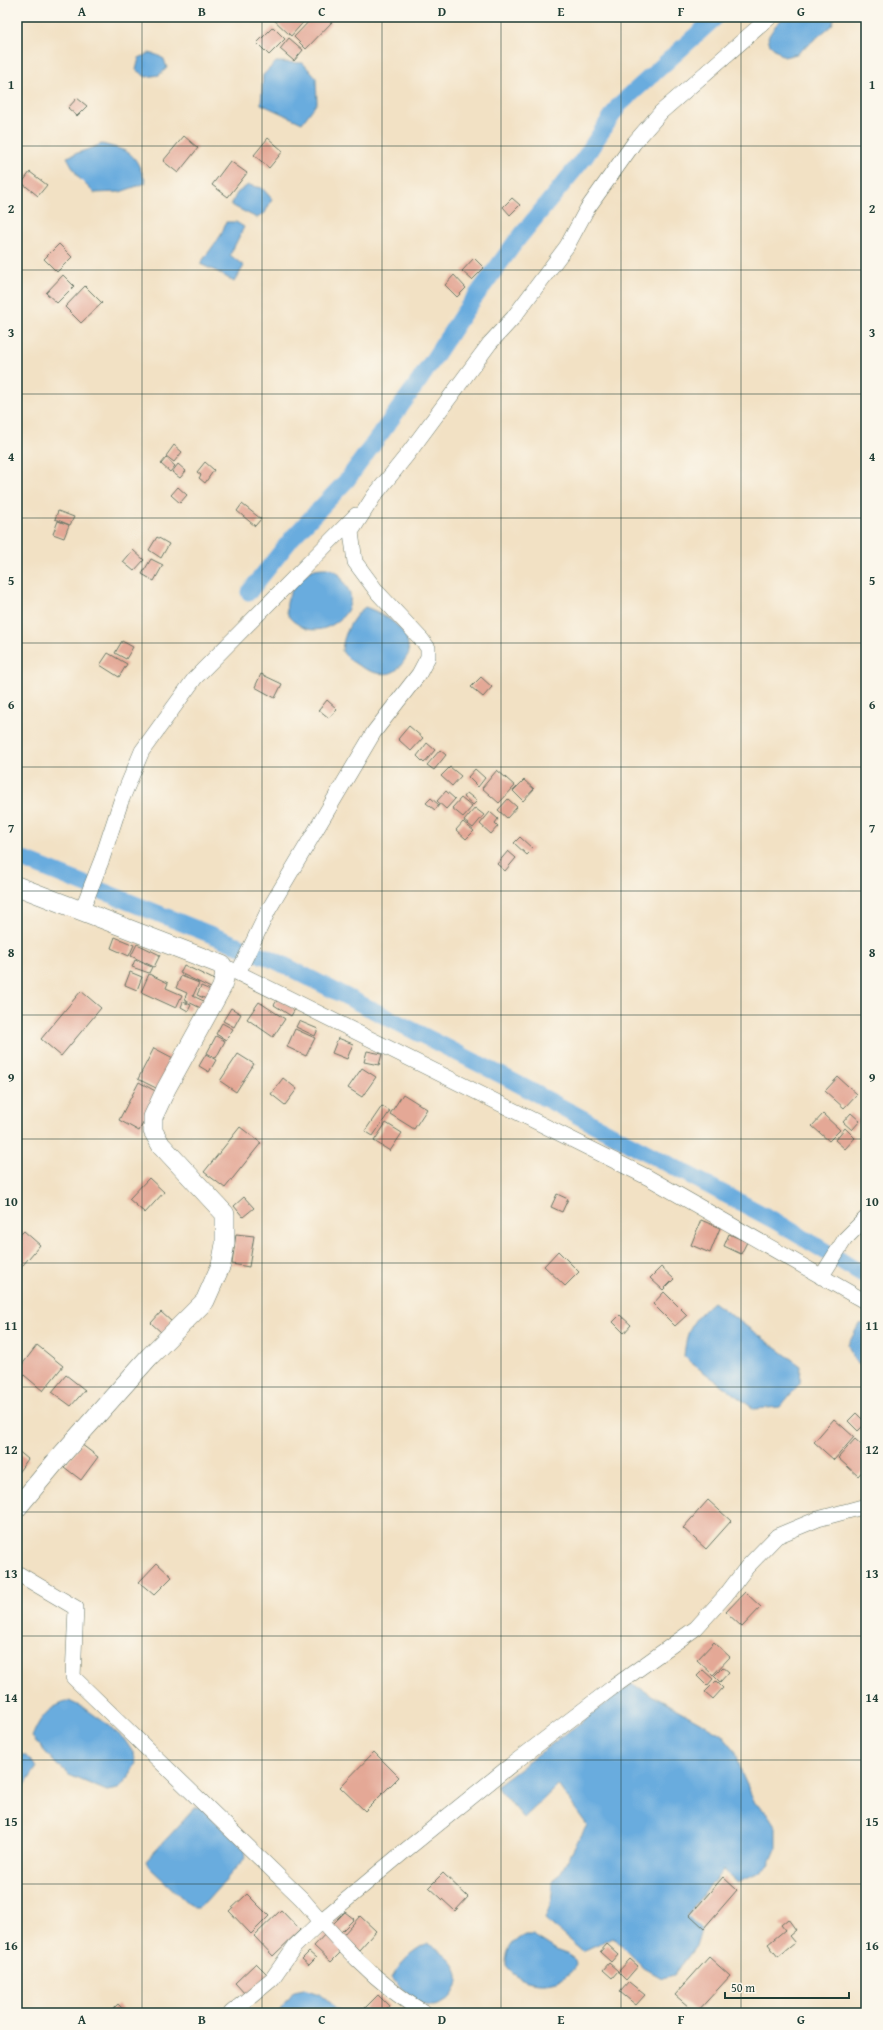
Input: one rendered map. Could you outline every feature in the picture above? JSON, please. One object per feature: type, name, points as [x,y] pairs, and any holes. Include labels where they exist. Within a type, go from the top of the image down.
[{"type":"street","points":[[82,910],[102,859],[121,801],[142,751],[195,678],[371,500],[407,455],[490,343],[513,318],[567,246],[587,209],[634,143],[661,112],[770,17]]},
{"type":"street","points":[[17,1508],[57,1460],[149,1357],[205,1301],[221,1265],[225,1244],[225,1214],[161,1145],[154,1131],[153,1117],[166,1089],[222,987],[225,974],[230,969],[269,909],[374,732],[419,674],[428,657],[428,648],[378,593],[355,562],[351,532],[371,500]]},
{"type":"street","points":[[17,886],[82,910],[230,969],[649,1178],[866,1302]]},
{"type":"street","points":[[821,1277],[845,1239],[866,1218]]},
{"type":"street","points":[[231,2013],[272,1979],[295,1946],[321,1921],[511,1765],[612,1688],[696,1628],[725,1596],[746,1567],[777,1536],[818,1519],[866,1506]]},
{"type":"street","points":[[17,1573],[76,1608],[73,1677],[302,1899],[321,1921],[383,1984],[425,2013]]},
{"type":"water","points":[[784,17],[835,17],[832,25],[797,54],[784,57],[770,45],[768,37],[776,25]]},
{"type":"water","points":[[149,53],[164,59],[167,68],[159,75],[146,77],[136,70],[139,58]]},
{"type":"water","points":[[276,62],[303,63],[316,78],[317,103],[302,123],[261,104],[263,75]]},
{"type":"water","points":[[102,144],[120,149],[131,155],[135,159],[146,183],[120,192],[94,193],[78,177],[67,157]]},
{"type":"water","points":[[248,185],[262,188],[272,199],[265,213],[257,218],[231,205],[237,193]]},
{"type":"water","points":[[226,222],[236,222],[244,227],[230,255],[244,266],[234,282],[218,272],[200,264],[221,235]]},
{"type":"water","points":[[327,568],[336,571],[341,577],[350,593],[350,603],[347,611],[334,624],[316,630],[307,629],[295,623],[290,618],[287,612],[289,597],[292,589],[303,576],[316,569]]},
{"type":"water","points":[[365,607],[377,612],[394,623],[406,637],[409,653],[396,671],[387,674],[373,672],[351,661],[342,651],[346,633],[352,621]]},
{"type":"water","points":[[713,1302],[801,1366],[800,1383],[780,1407],[754,1409],[684,1356],[687,1338],[692,1325],[700,1314]]},
{"type":"water","points":[[866,1323],[866,1369],[854,1360],[848,1345],[859,1324]]},
{"type":"water","points":[[632,1684],[721,1734],[736,1752],[742,1774],[755,1803],[767,1813],[776,1827],[776,1849],[769,1865],[759,1873],[738,1883],[723,1870],[687,1915],[701,1929],[696,1946],[674,1975],[662,1978],[644,1968],[613,1937],[583,1951],[545,1919],[551,1901],[552,1883],[561,1872],[587,1825],[558,1785],[524,1818],[496,1786]]},
{"type":"water","points":[[69,1701],[86,1709],[107,1724],[124,1739],[134,1754],[136,1763],[128,1778],[118,1789],[107,1791],[69,1775],[57,1765],[32,1737],[42,1718],[50,1710],[55,1706]]},
{"type":"water","points":[[17,1753],[26,1756],[37,1767],[17,1797]]},
{"type":"water","points":[[200,1807],[245,1850],[246,1857],[205,1903],[197,1908],[193,1908],[149,1867],[146,1861],[195,1808]]},
{"type":"water","points":[[525,1935],[533,1935],[558,1951],[569,1955],[575,1961],[576,1965],[570,1973],[561,1979],[552,1982],[541,1983],[521,1979],[506,1966],[506,1961],[508,1951],[512,1944]]},
{"type":"water","points":[[428,1943],[452,1962],[457,1972],[458,1980],[453,1994],[441,2004],[433,2006],[420,2003],[407,1994],[392,1978],[407,1958],[416,1950]]},
{"type":"water","points":[[304,1989],[319,1994],[342,2013],[277,2013],[294,1991]]},
{"type":"building","points":[[271,17],[306,17],[307,18],[291,36]]},
{"type":"building","points":[[313,17],[326,17],[332,22],[306,49],[294,37]]},
{"type":"building","points":[[273,27],[285,39],[269,55],[257,43]]},
{"type":"building","points":[[289,38],[303,50],[294,61],[280,49]]},
{"type":"building","points":[[77,98],[87,106],[77,116],[68,108]]},
{"type":"building","points":[[184,136],[198,148],[178,173],[163,161]]},
{"type":"building","points":[[268,138],[283,151],[269,168],[254,155]]},
{"type":"building","points":[[230,161],[247,173],[228,197],[212,185]]},
{"type":"building","points":[[30,172],[47,185],[38,196],[22,183]]},
{"type":"building","points":[[512,198],[520,205],[510,215],[503,207]]},
{"type":"building","points":[[59,244],[72,257],[57,272],[44,259]]},
{"type":"building","points":[[474,258],[484,268],[472,280],[462,271]]},
{"type":"building","points":[[63,275],[74,286],[57,303],[46,293]]},
{"type":"building","points":[[454,275],[466,288],[457,297],[445,285]]},
{"type":"building","points":[[85,286],[102,303],[81,323],[65,307]]},
{"type":"building","points":[[174,445],[182,452],[174,462],[166,456]]},
{"type":"building","points":[[166,458],[175,466],[170,472],[161,464]]},
{"type":"building","points":[[205,462],[214,470],[205,483],[199,478],[201,475],[197,472]]},
{"type":"building","points":[[178,464],[186,471],[180,478],[172,472]]},
{"type":"building","points":[[178,487],[187,495],[180,503],[171,495]]},
{"type":"building","points":[[242,504],[261,519],[255,526],[237,511]]},
{"type":"building","points":[[58,511],[74,517],[70,525],[55,519]]},
{"type":"building","points":[[58,521],[69,525],[64,538],[53,534]]},
{"type":"building","points":[[157,537],[169,544],[161,558],[149,550]]},
{"type":"building","points":[[133,550],[144,560],[134,571],[123,562]]},
{"type":"building","points":[[151,559],[163,565],[154,581],[142,574]]},
{"type":"building","points":[[122,641],[133,647],[126,659],[115,653]]},
{"type":"building","points":[[108,653],[127,664],[119,677],[100,665]]},
{"type":"building","points":[[261,674],[282,684],[275,698],[255,687]]},
{"type":"building","points":[[481,677],[492,687],[483,697],[471,687]]},
{"type":"building","points":[[327,700],[337,709],[329,718],[319,710]]},
{"type":"building","points":[[409,726],[423,738],[411,751],[398,739]]},
{"type":"building","points":[[427,743],[435,750],[424,763],[417,756]]},
{"type":"building","points":[[440,750],[446,755],[434,770],[427,765]]},
{"type":"building","points":[[450,767],[461,776],[452,786],[441,776]]},
{"type":"building","points":[[475,769],[485,778],[478,787],[468,777]]},
{"type":"building","points":[[497,770],[515,786],[499,803],[482,788]]},
{"type":"building","points":[[524,780],[534,789],[523,801],[513,791]]},
{"type":"building","points":[[446,791],[455,799],[446,809],[437,801]]},
{"type":"building","points":[[467,793],[477,801],[473,805],[464,797]]},
{"type":"building","points":[[431,798],[439,805],[435,810],[426,803]]},
{"type":"building","points":[[461,798],[472,807],[463,817],[452,808]]},
{"type":"building","points":[[508,799],[517,807],[507,818],[498,810]]},
{"type":"building","points":[[475,808],[484,815],[473,828],[464,821]]},
{"type":"building","points":[[490,812],[498,819],[495,823],[498,826],[491,834],[480,824]]},
{"type":"building","points":[[463,822],[474,831],[466,839],[456,830]]},
{"type":"building","points":[[520,837],[533,849],[527,855],[514,843]]},
{"type":"building","points":[[508,851],[516,858],[505,871],[497,864]]},
{"type":"building","points":[[115,937],[134,945],[129,956],[111,948]]},
{"type":"building","points":[[137,944],[160,955],[154,967],[131,956]]},
{"type":"building","points":[[135,960],[152,967],[149,973],[132,967]]},
{"type":"building","points":[[184,965],[219,982],[215,990],[180,973]]},
{"type":"building","points":[[130,972],[142,977],[137,990],[125,985]]},
{"type":"building","points":[[149,974],[168,983],[166,988],[182,995],[176,1008],[141,992]]},
{"type":"building","points":[[181,976],[199,983],[193,996],[208,1003],[205,1010],[184,1000],[187,993],[176,988]]},
{"type":"building","points":[[201,986],[215,992],[211,1001],[197,995]]},
{"type":"building","points":[[81,991],[101,1008],[61,1056],[41,1039]]},
{"type":"building","points":[[278,999],[295,1009],[291,1016],[274,1005]]},
{"type":"building","points":[[183,1002],[191,1005],[188,1011],[181,1007]]},
{"type":"building","points":[[259,1002],[285,1019],[273,1037],[247,1019]]},
{"type":"building","points":[[231,1008],[241,1014],[234,1027],[223,1021]]},
{"type":"building","points":[[299,1021],[318,1029],[315,1036],[296,1027]]},
{"type":"building","points":[[222,1023],[233,1029],[226,1040],[216,1034]]},
{"type":"building","points":[[295,1029],[315,1038],[306,1056],[287,1047]]},
{"type":"building","points":[[216,1036],[225,1041],[216,1058],[207,1053]]},
{"type":"building","points":[[338,1038],[353,1044],[347,1059],[332,1053]]},
{"type":"building","points":[[154,1048],[175,1059],[160,1090],[138,1079]]},
{"type":"building","points":[[367,1051],[382,1054],[379,1065],[364,1062]]},
{"type":"building","points":[[206,1054],[216,1060],[209,1072],[199,1066]]},
{"type":"building","points":[[238,1054],[254,1064],[236,1092],[220,1081]]},
{"type":"building","points":[[362,1068],[376,1077],[362,1097],[348,1088]]},
{"type":"building","points":[[838,1077],[857,1094],[844,1108],[825,1091]]},
{"type":"building","points":[[283,1078],[297,1089],[285,1105],[271,1094]]},
{"type":"building","points":[[139,1082],[159,1093],[139,1131],[119,1120]]},
{"type":"building","points":[[403,1094],[427,1109],[414,1129],[390,1114]]},
{"type":"building","points":[[382,1106],[390,1111],[373,1136],[365,1131]]},
{"type":"building","points":[[851,1113],[860,1121],[852,1130],[843,1122]]},
{"type":"building","points":[[823,1114],[840,1130],[829,1141],[812,1126]]},
{"type":"building","points":[[386,1123],[402,1133],[390,1151],[374,1141]]},
{"type":"building","points":[[240,1127],[261,1143],[225,1188],[204,1172]]},
{"type":"building","points":[[845,1128],[855,1138],[845,1149],[835,1140]]},
{"type":"building","points":[[149,1178],[164,1192],[145,1213],[129,1199]]},
{"type":"building","points":[[557,1194],[568,1199],[562,1212],[551,1207]]},
{"type":"building","points":[[244,1197],[254,1208],[243,1217],[234,1206]]},
{"type":"building","points":[[701,1220],[720,1228],[710,1253],[691,1245]]},
{"type":"building","points":[[24,1231],[40,1245],[17,1272],[17,1238]]},
{"type":"building","points":[[236,1234],[254,1236],[249,1267],[232,1264]]},
{"type":"building","points":[[729,1234],[747,1242],[741,1254],[724,1246]]},
{"type":"building","points":[[558,1251],[579,1272],[565,1286],[544,1266]]},
{"type":"building","points":[[661,1267],[674,1279],[663,1290],[650,1278]]},
{"type":"building","points":[[664,1292],[687,1315],[675,1326],[653,1304]]},
{"type":"building","points":[[161,1312],[172,1322],[162,1333],[151,1323]]},
{"type":"building","points":[[620,1315],[631,1325],[624,1333],[613,1322]]},
{"type":"building","points":[[37,1345],[63,1366],[43,1391],[18,1370]]},
{"type":"building","points":[[66,1375],[85,1390],[71,1406],[52,1392]]},
{"type":"building","points":[[856,1413],[866,1423],[858,1431],[848,1421]]},
{"type":"building","points":[[834,1419],[854,1437],[834,1460],[814,1442]]},
{"type":"building","points":[[855,1439],[866,1449],[866,1467],[858,1476],[838,1458]]},
{"type":"building","points":[[81,1444],[98,1457],[81,1480],[64,1467]]},
{"type":"building","points":[[17,1450],[28,1459],[17,1474]]},
{"type":"building","points":[[708,1500],[731,1521],[706,1549],[683,1528]]},
{"type":"building","points":[[157,1563],[172,1577],[154,1595],[139,1582]]},
{"type":"building","points":[[745,1592],[761,1607],[742,1627],[726,1612]]},
{"type":"building","points":[[714,1642],[730,1657],[713,1675],[697,1660]]},
{"type":"building","points":[[723,1667],[729,1672],[720,1682],[714,1676]]},
{"type":"building","points":[[703,1670],[713,1679],[707,1686],[697,1676]]},
{"type":"building","points":[[716,1681],[723,1688],[713,1699],[705,1692]]},
{"type":"building","points":[[374,1752],[399,1777],[365,1811],[340,1787]]},
{"type":"building","points":[[443,1873],[468,1897],[455,1911],[429,1887]]},
{"type":"building","points":[[723,1877],[737,1890],[704,1928],[690,1915]]},
{"type":"building","points":[[247,1894],[269,1916],[251,1934],[229,1911]]},
{"type":"building","points":[[281,1910],[300,1930],[273,1956],[254,1936]]},
{"type":"building","points":[[345,1912],[354,1919],[340,1933],[332,1925]]},
{"type":"building","points":[[360,1916],[376,1931],[359,1950],[343,1935]]},
{"type":"building","points":[[788,1919],[796,1930],[789,1936],[795,1943],[778,1957],[768,1944],[785,1930],[781,1925]]},
{"type":"building","points":[[327,1932],[344,1949],[331,1962],[314,1946]]},
{"type":"building","points":[[607,1944],[618,1954],[611,1962],[600,1952]]},
{"type":"building","points":[[309,1952],[316,1958],[309,1965],[302,1959]]},
{"type":"building","points":[[709,1957],[730,1976],[696,2013],[675,1995]]},
{"type":"building","points":[[630,1959],[638,1966],[626,1980],[618,1972]]},
{"type":"building","points":[[256,1963],[268,1975],[246,1995],[235,1983]]},
{"type":"building","points":[[609,1963],[618,1971],[612,1978],[603,1970]]},
{"type":"building","points":[[629,1982],[645,1995],[636,2005],[620,1992]]},
{"type":"building","points":[[378,1995],[389,2006],[383,2013],[368,2013],[364,2009]]},
{"type":"building","points":[[118,2004],[127,2013],[109,2013]]},
{"type":"waterway","points":[[249,592],[292,538],[347,480],[419,381],[465,311],[514,244],[585,157],[619,105],[716,17]]},
{"type":"waterway","points":[[17,857],[274,960],[505,1077],[777,1222],[866,1276]]}]
